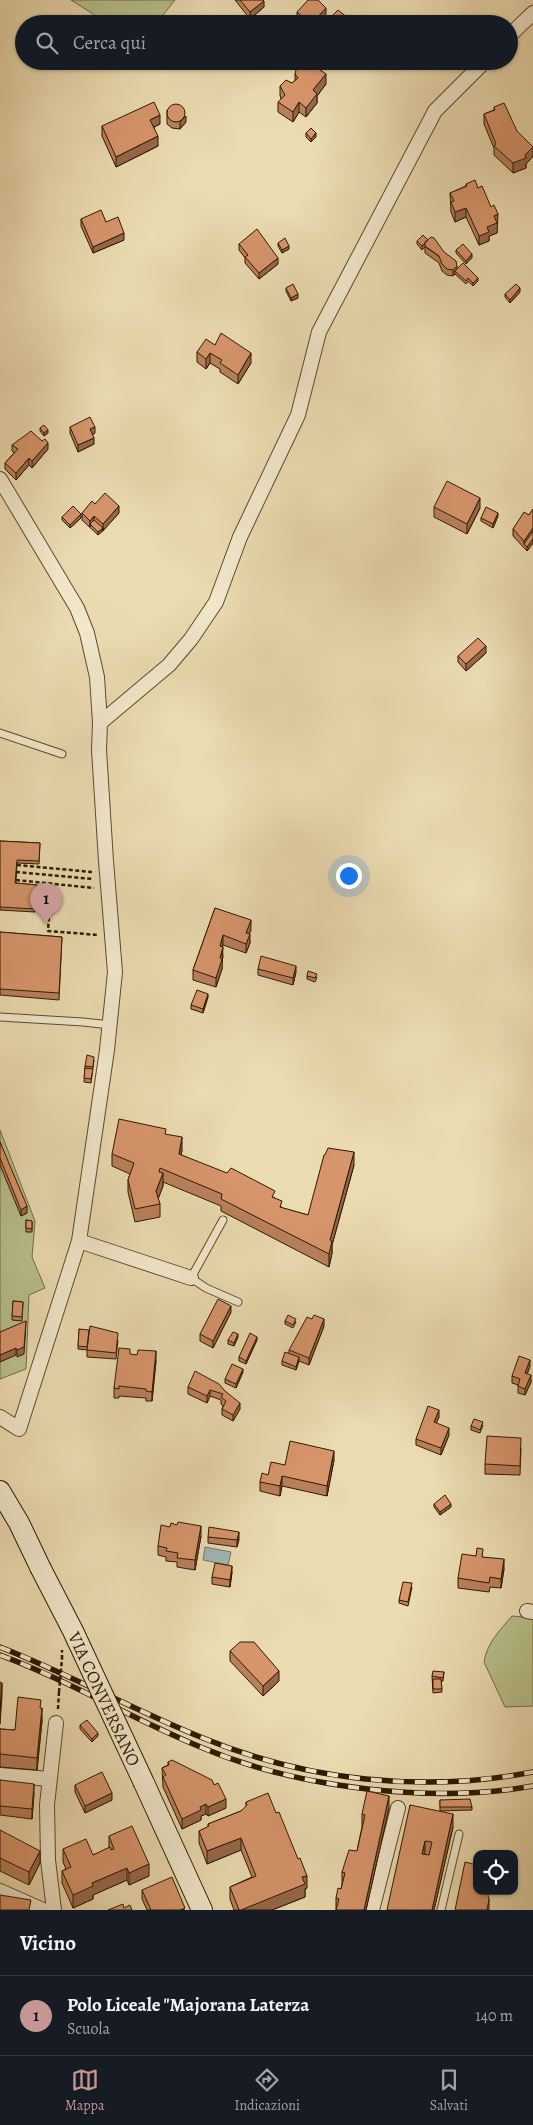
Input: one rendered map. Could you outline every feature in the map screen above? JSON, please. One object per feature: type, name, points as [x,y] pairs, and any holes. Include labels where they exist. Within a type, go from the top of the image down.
[{"type":"main road","name":"VIA CONVERSANO","points":[[0,1491],[19,1523],[73,1631],[202,1910]]},
{"type":"street","points":[[518,27],[533,13]]},
{"type":"street","points":[[100,723],[168,665],[191,639],[216,602],[240,537],[298,415],[319,332],[435,111],[475,70]]},
{"type":"street","points":[[0,479],[76,608],[83,625],[97,677],[100,723],[99,750],[115,972],[110,1025],[79,1241],[19,1428],[0,1416]]},
{"type":"street","points":[[79,1241],[191,1278]]},
{"type":"street","points":[[54,1910],[48,1860],[48,1805],[56,1723]]},
{"type":"street","points":[[0,1775],[50,1779]]},
{"type":"street","points":[[372,1910],[398,1808]]},
{"type":"street","points":[[0,1891],[43,1910]]},
{"type":"lane","points":[[0,733],[62,754]]},
{"type":"lane","points":[[0,1017],[110,1025]]},
{"type":"lane","points":[[223,1220],[191,1278],[206,1288],[238,1302]]},
{"type":"lane","points":[[441,1910],[459,1834]]},
{"type":"path","points":[[17,865],[92,872]]},
{"type":"path","points":[[16,872],[93,879]]},
{"type":"path","points":[[16,880],[94,888]]},
{"type":"path","points":[[52,885],[48,931],[100,935]]},
{"type":"path","points":[[56,1723],[62,1659]]},
{"type":"green space","points":[[71,0],[175,0],[163,15],[95,15]]},
{"type":"green space","points":[[0,1130],[35,1221],[32,1257],[45,1288],[29,1295],[26,1369],[0,1379]]},
{"type":"green space","points":[[512,1616],[533,1618],[533,1706],[505,1707],[484,1662],[491,1643]]},
{"type":"water","points":[[205,1547],[231,1552],[228,1565],[203,1560]]},
{"type":"building","points":[[240,0],[263,0],[264,1],[250,12]]},
{"type":"building","points":[[308,0],[318,0],[326,8],[319,15],[300,15],[297,12]]},
{"type":"building","points":[[338,10],[344,15],[333,15]]},
{"type":"building","points":[[296,70],[320,70],[326,74],[313,90],[317,94],[306,108],[299,102],[293,112],[278,102],[285,95],[280,86],[286,80],[292,83],[298,78],[295,74]]},
{"type":"building","points":[[154,102],[160,115],[150,120],[158,136],[116,157],[102,126]]},
{"type":"building","points":[[504,103],[517,131],[533,147],[525,155],[526,158],[513,163],[494,146],[496,144],[484,114],[495,110],[494,107]]},
{"type":"building","points":[[172,104],[180,104],[185,109],[183,120],[172,122],[167,117],[167,109]]},
{"type":"building","points":[[311,128],[316,133],[311,139],[306,133]]},
{"type":"building","points":[[475,180],[478,188],[482,186],[491,207],[494,205],[498,214],[494,216],[497,223],[487,227],[489,232],[479,236],[466,208],[455,212],[451,202],[454,201],[450,193],[467,186],[466,184]]},
{"type":"building","points":[[101,210],[106,222],[118,217],[124,233],[93,247],[81,219]]},
{"type":"building","points":[[257,229],[278,258],[259,273],[245,257],[248,255],[239,244]]},
{"type":"building","points":[[423,235],[428,240],[422,246],[417,241]]},
{"type":"building","points":[[431,237],[434,238],[444,252],[456,261],[457,266],[453,270],[447,269],[442,264],[439,256],[425,246],[425,242]]},
{"type":"building","points":[[285,238],[289,246],[282,250],[278,243]]},
{"type":"building","points":[[463,244],[472,254],[466,261],[456,250]]},
{"type":"building","points":[[463,263],[478,278],[473,283],[468,278],[466,281],[455,271]]},
{"type":"building","points":[[293,284],[298,294],[291,298],[286,288]]},
{"type":"building","points":[[516,284],[520,288],[510,300],[505,294]]},
{"type":"building","points":[[221,333],[251,353],[238,375],[220,363],[222,360],[210,353],[206,359],[197,352],[206,339],[215,345]]},
{"type":"building","points":[[90,417],[95,427],[90,429],[94,438],[78,445],[70,427]]},
{"type":"building","points":[[44,425],[48,430],[44,433],[40,428]]},
{"type":"building","points":[[31,431],[42,441],[45,439],[48,443],[32,461],[29,458],[16,473],[5,463],[18,449],[12,445]]},
{"type":"building","points":[[447,481],[480,498],[467,524],[434,507]]},
{"type":"building","points":[[105,493],[119,506],[103,524],[94,516],[90,521],[82,513],[92,501],[95,504]]},
{"type":"building","points":[[73,506],[81,514],[70,525],[62,517]]},
{"type":"building","points":[[486,507],[498,513],[493,524],[481,518]]},
{"type":"building","points":[[533,509],[533,528],[524,541],[513,529],[524,512],[529,515]]},
{"type":"building","points":[[94,520],[103,528],[98,532],[90,524]]},
{"type":"building","points":[[533,531],[533,539],[527,547],[524,544]]},
{"type":"building","points":[[478,638],[486,646],[466,664],[458,656]]},
{"type":"building","points":[[0,841],[40,843],[39,861],[17,860],[15,883],[37,885],[35,909],[0,907]]},
{"type":"building","points":[[215,908],[251,920],[246,933],[250,934],[246,944],[223,935],[220,946],[223,947],[220,958],[222,959],[216,978],[193,970]]},
{"type":"building","points":[[0,932],[62,937],[59,993],[0,989]]},
{"type":"building","points":[[261,956],[296,966],[293,978],[258,969]]},
{"type":"building","points":[[308,971],[317,974],[315,978],[307,976]]},
{"type":"building","points":[[197,990],[208,994],[203,1009],[191,1005]]},
{"type":"building","points":[[87,1055],[94,1057],[93,1067],[85,1066]]},
{"type":"building","points":[[85,1068],[93,1069],[91,1079],[84,1078]]},
{"type":"building","points":[[119,1119],[166,1129],[165,1134],[182,1137],[179,1154],[227,1173],[231,1168],[275,1191],[272,1197],[282,1201],[280,1207],[308,1215],[324,1155],[328,1148],[354,1152],[330,1240],[332,1241],[329,1254],[221,1199],[222,1194],[160,1168],[159,1172],[163,1173],[156,1191],[160,1204],[135,1209],[128,1180],[134,1163],[112,1154]]},
{"type":"building","points":[[0,1142],[27,1206],[21,1210],[0,1158]]},
{"type":"building","points":[[26,1220],[32,1221],[32,1229],[26,1228]]},
{"type":"building","points":[[218,1299],[231,1306],[213,1341],[200,1334]]},
{"type":"building","points":[[13,1301],[23,1302],[22,1317],[12,1316]]},
{"type":"building","points":[[288,1315],[296,1319],[293,1325],[285,1321]]},
{"type":"building","points":[[314,1315],[324,1319],[309,1358],[289,1350],[307,1317],[312,1319]]},
{"type":"building","points":[[26,1321],[24,1347],[17,1350],[16,1348],[0,1355],[0,1332]]},
{"type":"building","points":[[90,1326],[118,1333],[116,1353],[87,1350]]},
{"type":"building","points":[[79,1329],[89,1330],[87,1347],[78,1346]]},
{"type":"building","points":[[233,1332],[238,1334],[234,1343],[228,1340]]},
{"type":"building","points":[[250,1333],[257,1337],[246,1361],[239,1357]]},
{"type":"building","points":[[119,1348],[130,1349],[130,1354],[137,1355],[138,1350],[156,1351],[152,1392],[146,1391],[146,1389],[119,1386],[119,1389],[114,1388]]},
{"type":"building","points":[[285,1352],[299,1357],[296,1367],[282,1361]]},
{"type":"building","points":[[519,1356],[530,1360],[525,1373],[531,1375],[525,1389],[518,1386],[520,1379],[512,1376]]},
{"type":"building","points":[[232,1364],[243,1369],[236,1384],[225,1379]]},
{"type":"building","points":[[195,1371],[219,1384],[240,1403],[233,1415],[222,1409],[226,1401],[221,1397],[223,1394],[210,1390],[207,1396],[188,1387]]},
{"type":"building","points":[[428,1406],[439,1410],[434,1422],[449,1428],[441,1448],[416,1439]]},
{"type":"building","points":[[474,1419],[483,1422],[480,1430],[471,1426]]},
{"type":"building","points":[[487,1436],[521,1438],[520,1466],[485,1464]]},
{"type":"building","points":[[290,1441],[334,1451],[327,1486],[282,1476],[280,1486],[260,1482],[262,1473],[268,1475],[271,1462],[285,1465]]},
{"type":"building","points":[[445,1495],[451,1504],[440,1512],[434,1504]]},
{"type":"building","points":[[178,1522],[201,1526],[195,1560],[177,1558],[178,1553],[166,1551],[167,1548],[158,1546],[161,1525],[170,1527],[171,1523],[177,1525]]},
{"type":"building","points":[[209,1527],[239,1532],[237,1540],[208,1537]]},
{"type":"building","points":[[477,1548],[483,1549],[482,1557],[504,1559],[501,1579],[490,1577],[489,1583],[458,1578],[462,1554],[476,1556]]},
{"type":"building","points":[[215,1563],[232,1566],[230,1580],[212,1577]]},
{"type":"building","points":[[403,1582],[412,1583],[408,1602],[399,1600]]},
{"type":"building","points":[[240,1642],[254,1642],[279,1671],[263,1686],[230,1651]]},
{"type":"building","points":[[433,1671],[444,1672],[443,1678],[432,1676]]},
{"type":"building","points":[[433,1679],[441,1679],[442,1689],[433,1689]]},
{"type":"building","points":[[0,1682],[2,1683],[0,1712]]},
{"type":"building","points":[[18,1697],[41,1700],[40,1708],[42,1708],[37,1758],[0,1754],[0,1729],[15,1730]]},
{"type":"building","points":[[87,1720],[98,1733],[92,1739],[80,1725]]},
{"type":"building","points":[[172,1760],[212,1780],[214,1785],[218,1783],[226,1799],[208,1807],[206,1804],[200,1807],[201,1810],[182,1819],[163,1777],[166,1775],[162,1768],[169,1765],[168,1762]]},
{"type":"building","points":[[102,1772],[112,1793],[85,1806],[75,1785]]},
{"type":"building","points":[[0,1780],[34,1784],[32,1809],[0,1806]]},
{"type":"building","points":[[367,1791],[389,1796],[364,1910],[336,1910],[339,1899],[336,1898],[338,1888],[341,1889],[345,1873],[342,1872],[349,1850],[357,1851],[365,1815],[362,1814]]},
{"type":"building","points":[[268,1793],[276,1813],[279,1812],[307,1876],[302,1877],[305,1884],[239,1910],[230,1887],[256,1876],[241,1838],[207,1851],[199,1831],[209,1826],[208,1824],[241,1811],[247,1805],[246,1802]]},
{"type":"building","points":[[470,1799],[472,1807],[440,1807],[440,1800]]},
{"type":"building","points":[[410,1805],[453,1814],[432,1910],[387,1910]],"holes":[[[425,1841],[432,1842],[429,1855],[422,1854]]]},
{"type":"building","points":[[132,1826],[149,1864],[129,1873],[127,1868],[92,1883],[93,1886],[73,1895],[62,1871],[71,1867],[63,1849],[86,1839],[93,1855],[110,1847],[111,1850],[114,1849],[109,1836]]},
{"type":"building","points":[[0,1830],[40,1851],[29,1872],[0,1858]]},
{"type":"building","points":[[465,1862],[473,1864],[473,1895],[488,1895],[487,1910],[455,1910]]},
{"type":"building","points":[[172,1877],[185,1908],[180,1910],[151,1910],[142,1890]]},
{"type":"building","points":[[0,1895],[31,1900],[29,1910],[0,1910]]},
{"type":"building","points":[[123,1904],[124,1908],[130,1905],[132,1910],[108,1910]]},
{"type":"railway","points":[[0,1647],[203,1738],[243,1753],[283,1764],[324,1773],[408,1782],[450,1782],[533,1772]]},
{"type":"railway","points":[[0,1655],[26,1665],[203,1748],[240,1762],[280,1773],[365,1789],[409,1792],[452,1793],[493,1791],[533,1786]]},
{"type":"place","name":"Polo Liceale \"Majorana Laterza","points":[[46,924]]}]
